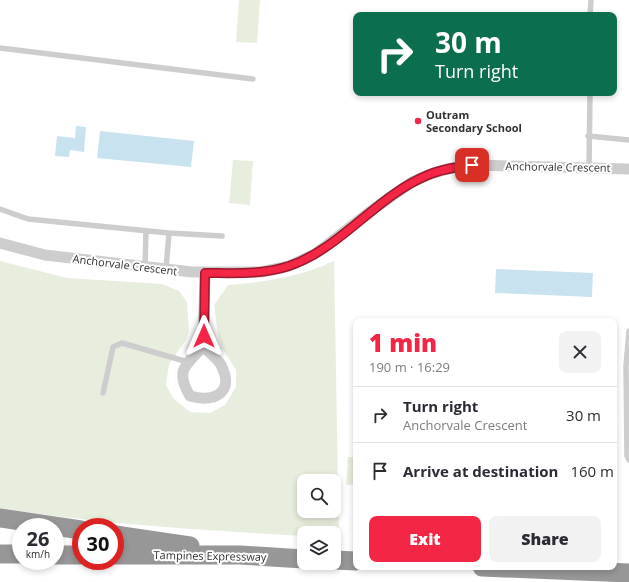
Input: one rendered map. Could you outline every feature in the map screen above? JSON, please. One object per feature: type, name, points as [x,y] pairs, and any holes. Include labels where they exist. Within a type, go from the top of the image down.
[{"type":"highway","points":[[0,518],[72,529]]},
{"type":"highway","points":[[124,537],[240,556]]},
{"type":"highway","points":[[0,554],[12,554]]},
{"type":"highway","name":"Tampines Expressway","points":[[124,555],[297,558]]},
{"type":"highway","points":[[341,560],[353,561]]},
{"type":"highway","points":[[556,570],[629,573]]},
{"type":"street","name":"Anchorvale Crescent","points":[[0,243],[45,256],[205,273],[261,272],[289,266],[315,254],[372,210],[412,182],[447,169],[472,165],[629,169]]},
{"type":"street","name":"Anchorvale Crescent","points":[[0,249],[33,258],[45,256]]},
{"type":"street","points":[[203,347],[220,363],[226,377],[224,390],[215,397],[203,400],[190,396],[182,384],[184,369],[188,362],[203,347],[205,273]]},
{"type":"lane","points":[[590,12],[591,0]]},
{"type":"lane","points":[[0,48],[253,79]]},
{"type":"lane","points":[[589,169],[588,136],[590,96]]},
{"type":"lane","points":[[588,136],[629,140]]},
{"type":"lane","points":[[0,209],[28,219],[146,231],[222,236]]},
{"type":"lane","points":[[145,267],[146,231]]},
{"type":"lane","points":[[166,269],[169,233]]},
{"type":"lane","points":[[629,331],[626,366],[627,456],[629,460]]},
{"type":"lane","points":[[103,393],[113,347],[116,344],[122,343],[188,362]]},
{"type":"green space","points":[[239,0],[260,0],[257,43],[236,42]]},
{"type":"green space","points":[[233,160],[253,161],[250,205],[229,203]]},
{"type":"green space","points":[[0,261],[67,278],[162,284],[179,291],[187,302],[189,331],[186,340],[169,364],[166,385],[173,398],[190,412],[210,413],[225,405],[236,387],[236,370],[222,348],[218,335],[214,305],[228,285],[282,278],[321,267],[334,261],[338,474],[297,474],[297,518],[339,518],[339,526],[297,526],[297,536],[189,529],[124,523],[124,518],[75,518],[0,508]]},
{"type":"green space","points":[[348,457],[353,457],[353,485],[346,485]]},
{"type":"water","points":[[76,126],[86,127],[84,152],[70,150],[69,157],[55,156],[57,136],[75,138]]},
{"type":"water","points":[[100,131],[194,141],[191,167],[97,158]]},
{"type":"water","points":[[496,269],[593,273],[592,297],[495,293]]},
{"type":"place","name":"Outram Secondary School","points":[[418,121]]},
{"type":"route","points":[[204,336],[205,273],[261,272],[289,266],[315,254],[372,210],[412,182],[447,169],[472,165]]}]
